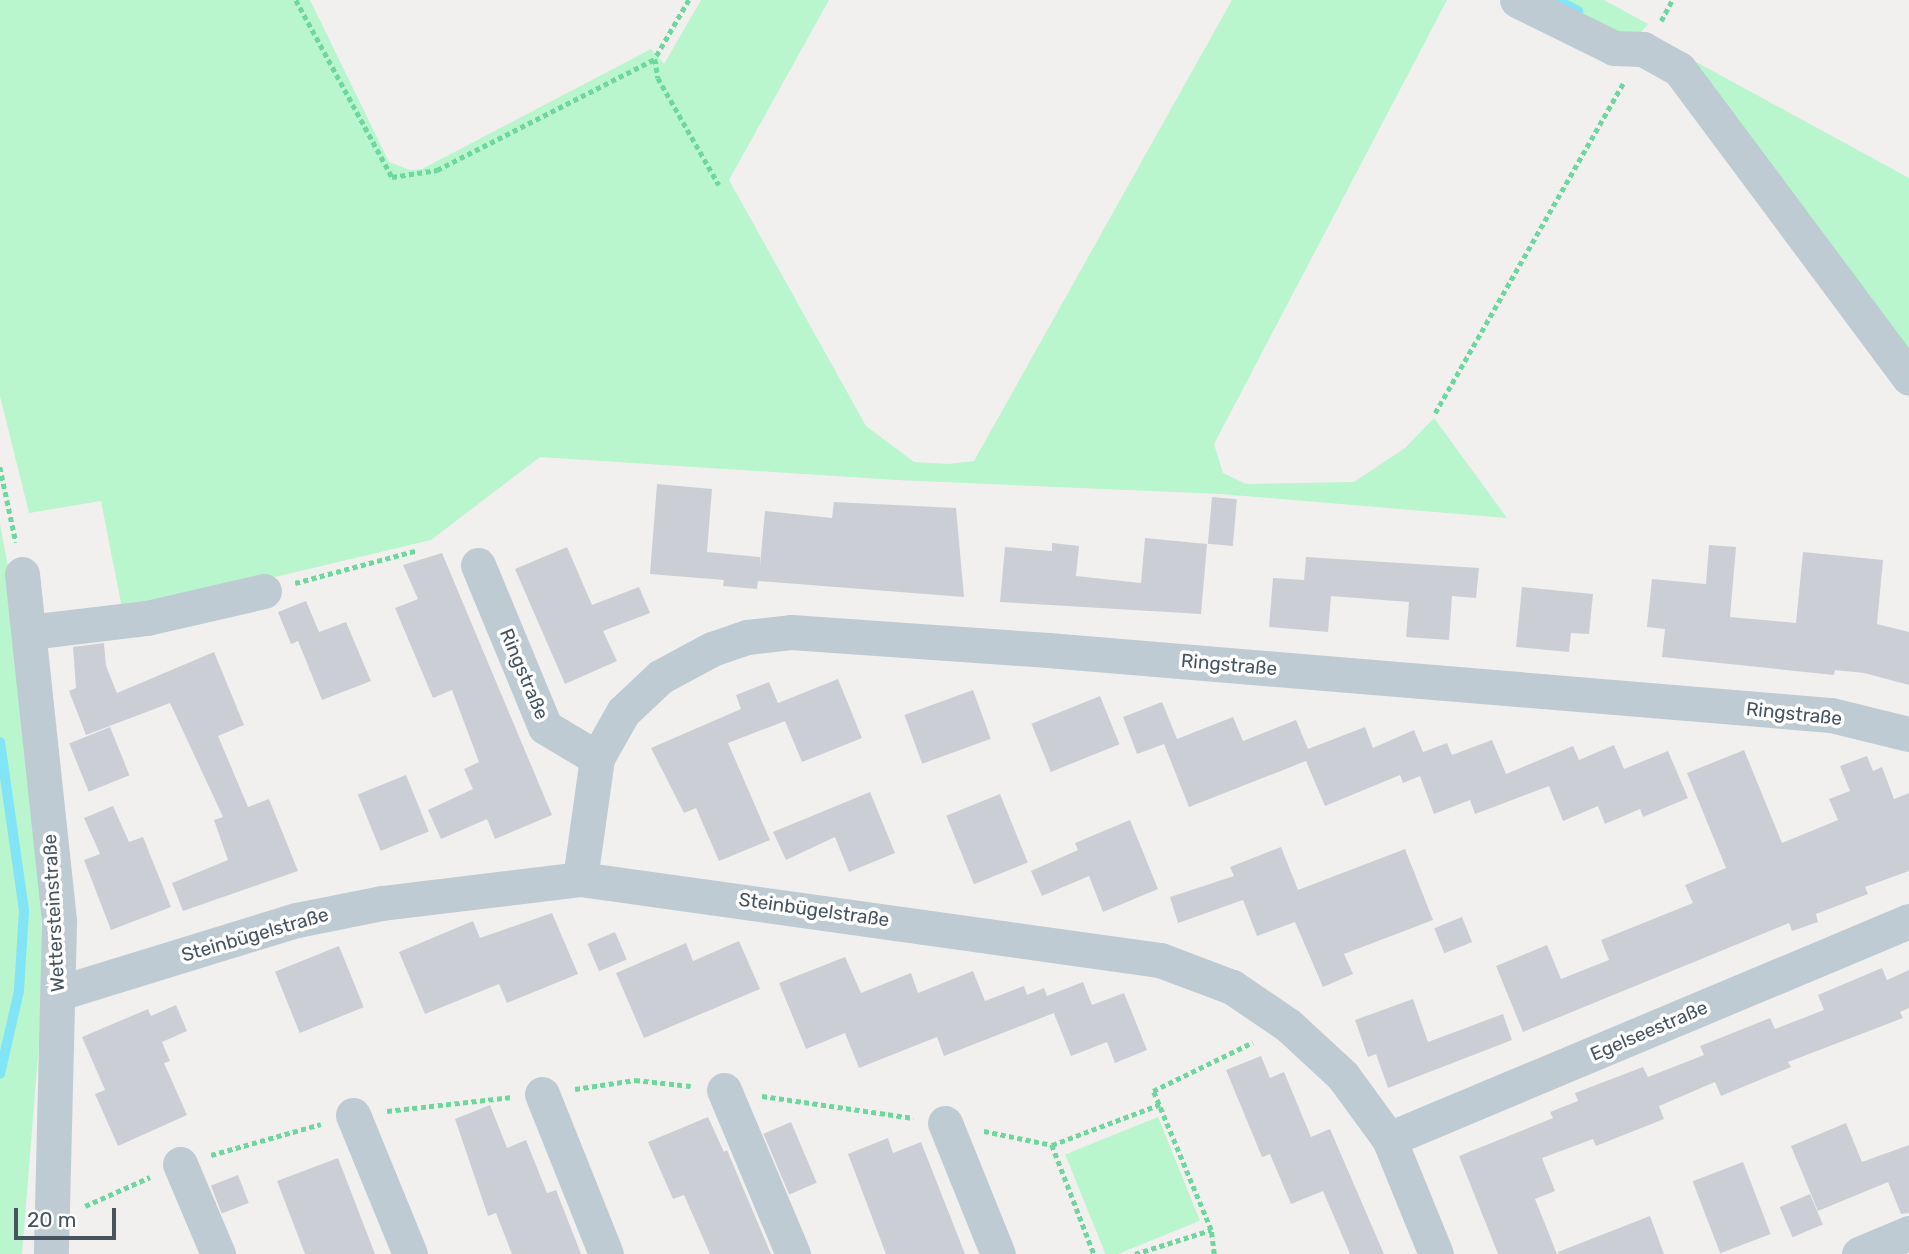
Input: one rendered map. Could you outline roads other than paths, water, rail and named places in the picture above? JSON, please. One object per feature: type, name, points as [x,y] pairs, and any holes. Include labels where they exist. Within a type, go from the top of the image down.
[{"type":"street","points":[[1517,0],[1614,48],[1643,49],[1662,56],[1687,79],[1909,377]]},
{"type":"street","name":"Ringstraße","points":[[478,565],[545,727],[597,758]]},
{"type":"street","name":"Wettersteinstraße","points":[[22,574],[59,922],[60,993],[50,1238]]},
{"type":"street","points":[[29,632],[147,618],[264,592]]},
{"type":"street","name":"Ringstraße","points":[[580,879],[597,758],[623,712],[660,677],[724,645],[791,632],[1831,715],[1909,734]]},
{"type":"street","name":"Steinbügelstraße","points":[[60,993],[298,920],[382,902],[580,879],[1160,960],[1232,987],[1288,1025],[1343,1076],[1389,1139],[1436,1254]]},
{"type":"street","name":"Egelseestraße","points":[[1389,1139],[1909,921]]},
{"type":"street","points":[[724,1090],[793,1254]]},
{"type":"street","points":[[542,1094],[606,1254]]},
{"type":"street","points":[[353,1115],[410,1254]]},
{"type":"street","points":[[945,1123],[998,1254]]},
{"type":"street","points":[[180,1164],[218,1254]]},
{"type":"street","points":[[1865,1253],[1909,1233]]},
{"type":"waterway","points":[[1557,0],[1578,11]]},
{"type":"waterway","points":[[0,742],[24,911],[19,991],[0,1074]]}]
